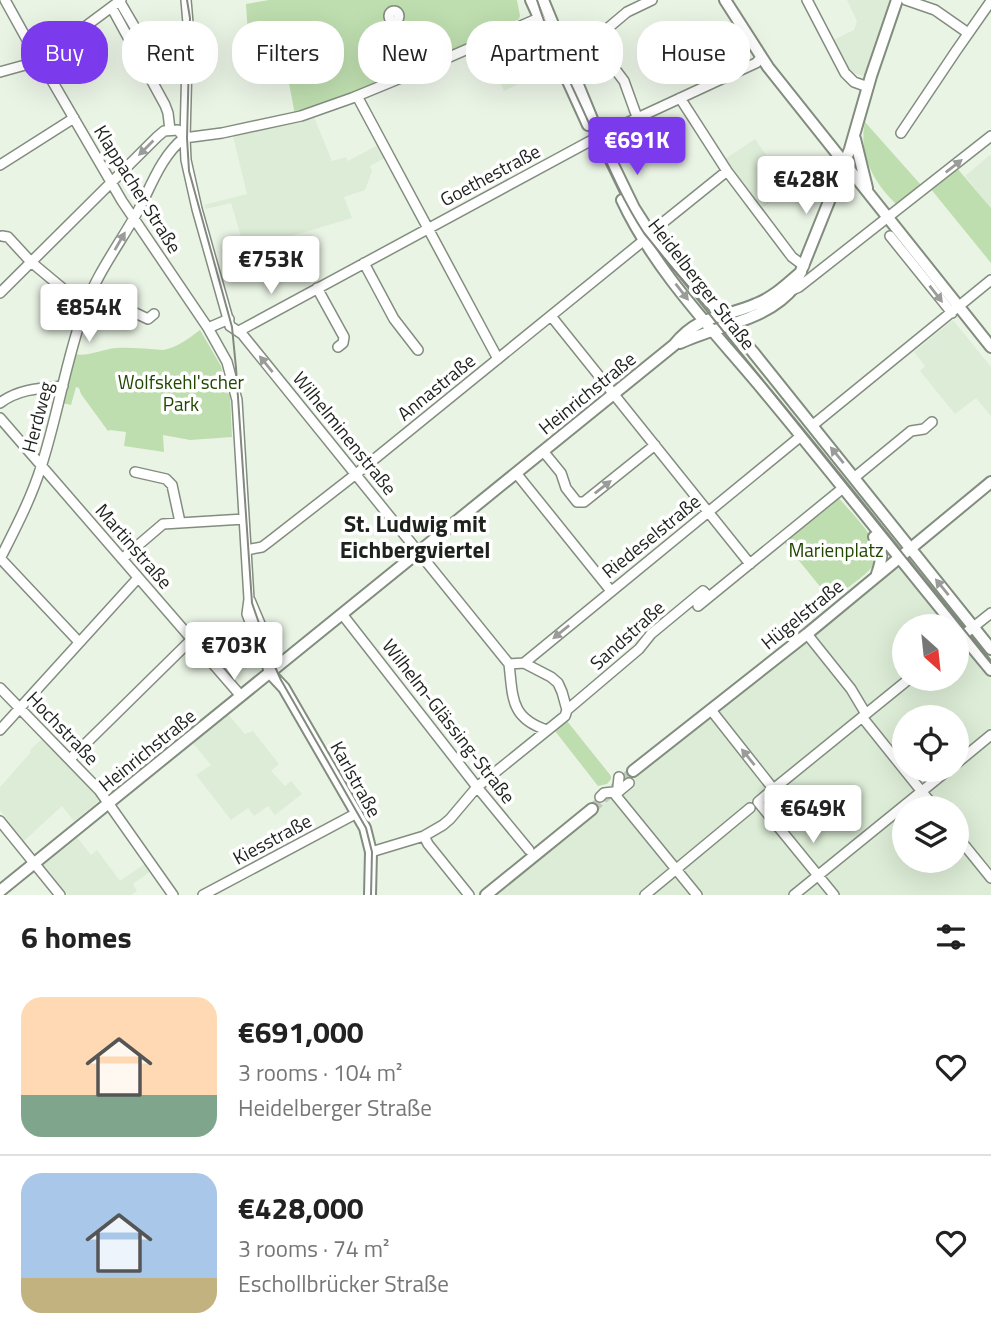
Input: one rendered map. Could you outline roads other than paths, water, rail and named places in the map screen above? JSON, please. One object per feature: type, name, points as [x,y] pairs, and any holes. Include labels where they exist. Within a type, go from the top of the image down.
[{"type":"main road","name":"Heidelberger Straße","points":[[531,0],[544,16],[596,137],[647,237],[704,320],[943,614]]},
{"type":"main road","name":"Heidelberger Straße","points":[[544,0],[544,16]]},
{"type":"main road","points":[[725,0],[761,58],[888,218],[956,310],[991,347]]},
{"type":"main road","points":[[792,290],[855,134],[867,87],[897,0]]},
{"type":"main road","points":[[825,139],[838,142],[855,134]]},
{"type":"main road","points":[[855,134],[858,157],[869,194]]},
{"type":"main road","name":"Heidelberger Straße","points":[[647,237],[730,324],[991,649]]},
{"type":"main road","name":"Heinrichstraße","points":[[0,891],[614,394],[674,345],[683,334],[704,320],[765,300],[784,288],[804,264]]},
{"type":"main road","name":"Heinrichstraße","points":[[674,345],[770,309],[792,290]]},
{"type":"main road","points":[[747,345],[748,329],[755,315]]},
{"type":"main road","name":"Hügelstraße","points":[[633,771],[807,634],[991,482]]},
{"type":"main road","points":[[860,510],[863,521],[880,544],[881,562],[877,575]]},
{"type":"main road","name":"Heidelberger Straße","points":[[970,646],[991,670]]},
{"type":"main road","name":"Karlstraße","points":[[274,669],[365,828],[371,852],[370,895]]},
{"type":"main road","points":[[486,895],[592,809]]},
{"type":"street","name":"Klappacher Straße","points":[[5,0],[21,27]]},
{"type":"street","points":[[186,0],[188,21]]},
{"type":"street","points":[[637,117],[624,81],[602,52],[608,28],[627,12],[652,0]]},
{"type":"street","points":[[807,0],[844,70],[854,82],[867,87]]},
{"type":"street","points":[[906,0],[935,10],[968,33]]},
{"type":"street","points":[[901,133],[991,1]]},
{"type":"street","points":[[92,21],[118,3]]},
{"type":"street","points":[[118,3],[130,21]]},
{"type":"street","points":[[118,3],[165,105],[170,130]]},
{"type":"street","points":[[185,138],[301,116],[431,66],[544,16]]},
{"type":"street","name":"Goethestraße","points":[[233,325],[317,288],[596,137],[761,58]]},
{"type":"street","points":[[0,72],[21,64]]},
{"type":"street","name":"Klappacher Straße","points":[[54,84],[134,219],[208,328],[227,362],[236,390]]},
{"type":"street","points":[[182,84],[186,160],[233,325],[208,328]]},
{"type":"street","points":[[357,96],[498,359]]},
{"type":"street","points":[[680,97],[727,171],[792,257],[804,264],[810,260],[816,265],[825,266]]},
{"type":"street","points":[[0,164],[74,118]]},
{"type":"street","points":[[0,293],[164,131],[178,130],[185,138]]},
{"type":"street","name":"Herdweg","points":[[0,559],[27,505],[42,466],[69,362],[91,292],[170,152],[185,138]]},
{"type":"street","points":[[792,290],[989,142]]},
{"type":"street","name":"Annastraße","points":[[246,550],[262,547],[356,474],[727,171]]},
{"type":"street","points":[[2,236],[8,237],[31,262],[85,307]]},
{"type":"street","points":[[890,236],[956,310]]},
{"type":"street","points":[[364,262],[394,319],[418,350]]},
{"type":"street","points":[[813,425],[991,280]]},
{"type":"street","points":[[317,288],[344,337],[343,343],[338,347]]},
{"type":"street","points":[[91,292],[148,319],[154,314]]},
{"type":"street","points":[[551,316],[750,564]]},
{"type":"street","name":"Wilhelminenstraße","points":[[233,325],[509,664]]},
{"type":"street","points":[[0,403],[13,394],[64,386]]},
{"type":"street","name":"Karlstraße","points":[[236,390],[249,599],[247,614],[263,656],[274,669]]},
{"type":"street","name":"Martinstraße","points":[[0,418],[241,696]]},
{"type":"street","points":[[855,477],[911,431],[924,429],[932,422]]},
{"type":"street","name":"Riedeselstraße","points":[[524,663],[800,436]]},
{"type":"street","points":[[543,451],[561,473],[566,488],[577,502],[584,502],[655,445]]},
{"type":"street","points":[[135,472],[166,479],[172,485],[180,523]]},
{"type":"street","points":[[516,473],[611,591]]},
{"type":"street","name":"Sandstraße","points":[[698,606],[843,488]]},
{"type":"street","points":[[122,559],[163,524],[244,519]]},
{"type":"street","points":[[0,559],[79,642]]},
{"type":"street","points":[[0,730],[138,578]]},
{"type":"street","name":"Sandstraße","points":[[567,710],[703,591],[709,597]]},
{"type":"street","points":[[970,628],[991,613]]},
{"type":"street","name":"Wilhelm-Glässing-Straße","points":[[342,614],[529,850]]},
{"type":"street","points":[[807,634],[851,689],[864,715],[924,796]]},
{"type":"street","points":[[69,759],[192,639]]},
{"type":"street","points":[[371,852],[424,836],[450,819],[477,786],[563,718],[567,710],[558,683],[524,663],[509,664],[516,708],[524,719],[547,730]]},
{"type":"street","name":"Hochstraße","points":[[0,688],[100,790],[173,895]]},
{"type":"street","points":[[654,889],[773,788],[894,691]]},
{"type":"street","points":[[711,710],[773,788]]},
{"type":"street","points":[[969,753],[991,735]]},
{"type":"street","points":[[619,777],[616,794],[638,828],[673,871],[697,895]]},
{"type":"street","points":[[794,895],[933,782]]},
{"type":"street","points":[[600,797],[604,793],[616,794],[629,783]]},
{"type":"street","points":[[754,805],[834,895]]},
{"type":"street","name":"Kiesstraße","points":[[203,895],[357,813]]},
{"type":"street","points":[[0,821],[60,895]]},
{"type":"street","points":[[424,836],[469,895]]},
{"type":"street","points":[[969,851],[991,878]]},
{"type":"tunnel","points":[[592,809],[633,771]]},
{"type":"tram line","points":[[187,0],[190,18],[187,138],[189,171],[232,327],[252,603],[281,680],[366,828],[372,852],[371,895]]},
{"type":"tram line","points":[[537,0],[554,46],[607,164],[644,233],[991,663]]},
{"type":"district","name":"St. Ludwig mit Eichbergviertel","points":[[415,537]]},
{"type":"park label","name":"Wolfskehl'scher Park","points":[[181,393]]},
{"type":"park label","name":"Marienplatz","points":[[836,550]]}]
